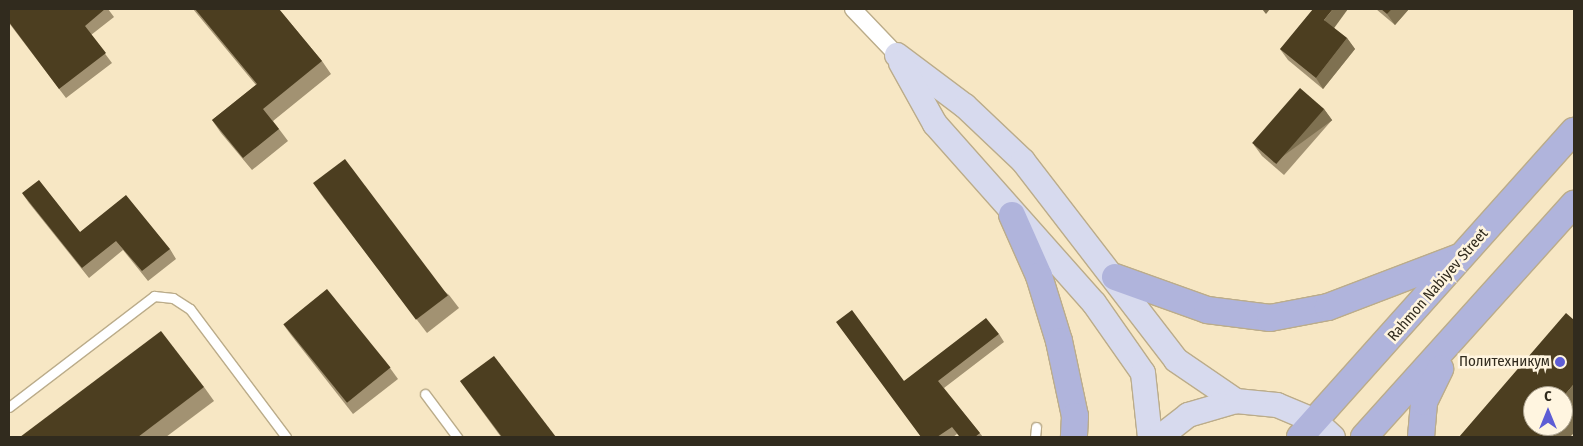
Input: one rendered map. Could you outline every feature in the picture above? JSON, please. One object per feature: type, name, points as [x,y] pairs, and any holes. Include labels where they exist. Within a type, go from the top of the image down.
[{"type":"main road","name":"Rahmon Nabiyev Street","points":[[1316,432],[1466,253],[1574,131]]},
{"type":"main road","points":[[1364,437],[1574,204]]},
{"type":"main road","points":[[1012,215],[1039,276],[1059,340],[1075,416],[1074,437]]},
{"type":"main road","points":[[1116,278],[1207,310],[1270,318],[1346,301],[1466,253]]},
{"type":"main road","points":[[1421,437],[1424,402],[1455,338]]},
{"type":"street","points":[[853,9],[897,55],[965,106],[1023,161],[1116,278],[1176,360],[1236,401]]},
{"type":"street","points":[[897,55],[935,124],[1012,215],[1094,303],[1144,373],[1150,437]]},
{"type":"street","points":[[1160,437],[1188,415],[1236,401],[1277,405],[1316,432]]},
{"type":"lane","points":[[9,407],[154,296],[173,298],[190,309],[286,437]]},
{"type":"lane","points":[[425,394],[457,437]]},
{"type":"lane","points":[[1035,437],[1036,427]]},
{"type":"building","points":[[9,9],[105,9],[85,26],[106,53],[59,89],[9,22]]},
{"type":"building","points":[[195,9],[279,9],[322,61],[263,109],[279,129],[243,158],[212,120],[257,84]]},
{"type":"building","points":[[1313,9],[1333,9],[1324,20],[1347,38],[1316,78],[1280,49]]},
{"type":"building","points":[[1381,9],[1392,9],[1387,14]]},
{"type":"building","points":[[1300,88],[1324,109],[1276,164],[1252,143]]},
{"type":"building","points":[[345,159],[448,296],[416,320],[313,183]]},
{"type":"building","points":[[39,180],[80,232],[126,195],[170,249],[142,271],[116,241],[82,268],[22,193]]},
{"type":"building","points":[[327,289],[391,367],[347,403],[283,324]]},
{"type":"building","points":[[852,310],[904,381],[986,318],[999,334],[938,381],[980,433],[975,437],[960,437],[952,427],[937,437],[921,437],[836,322]]},
{"type":"building","points":[[1566,313],[1574,320],[1574,384],[1572,386],[1523,386],[1523,436],[1549,437],[1459,437]]},
{"type":"building","points":[[161,331],[204,387],[138,437],[20,437]]},
{"type":"building","points":[[494,356],[556,437],[502,437],[460,381]]},
{"type":"place","name":"Политехникум","points":[[1560,362]]}]
